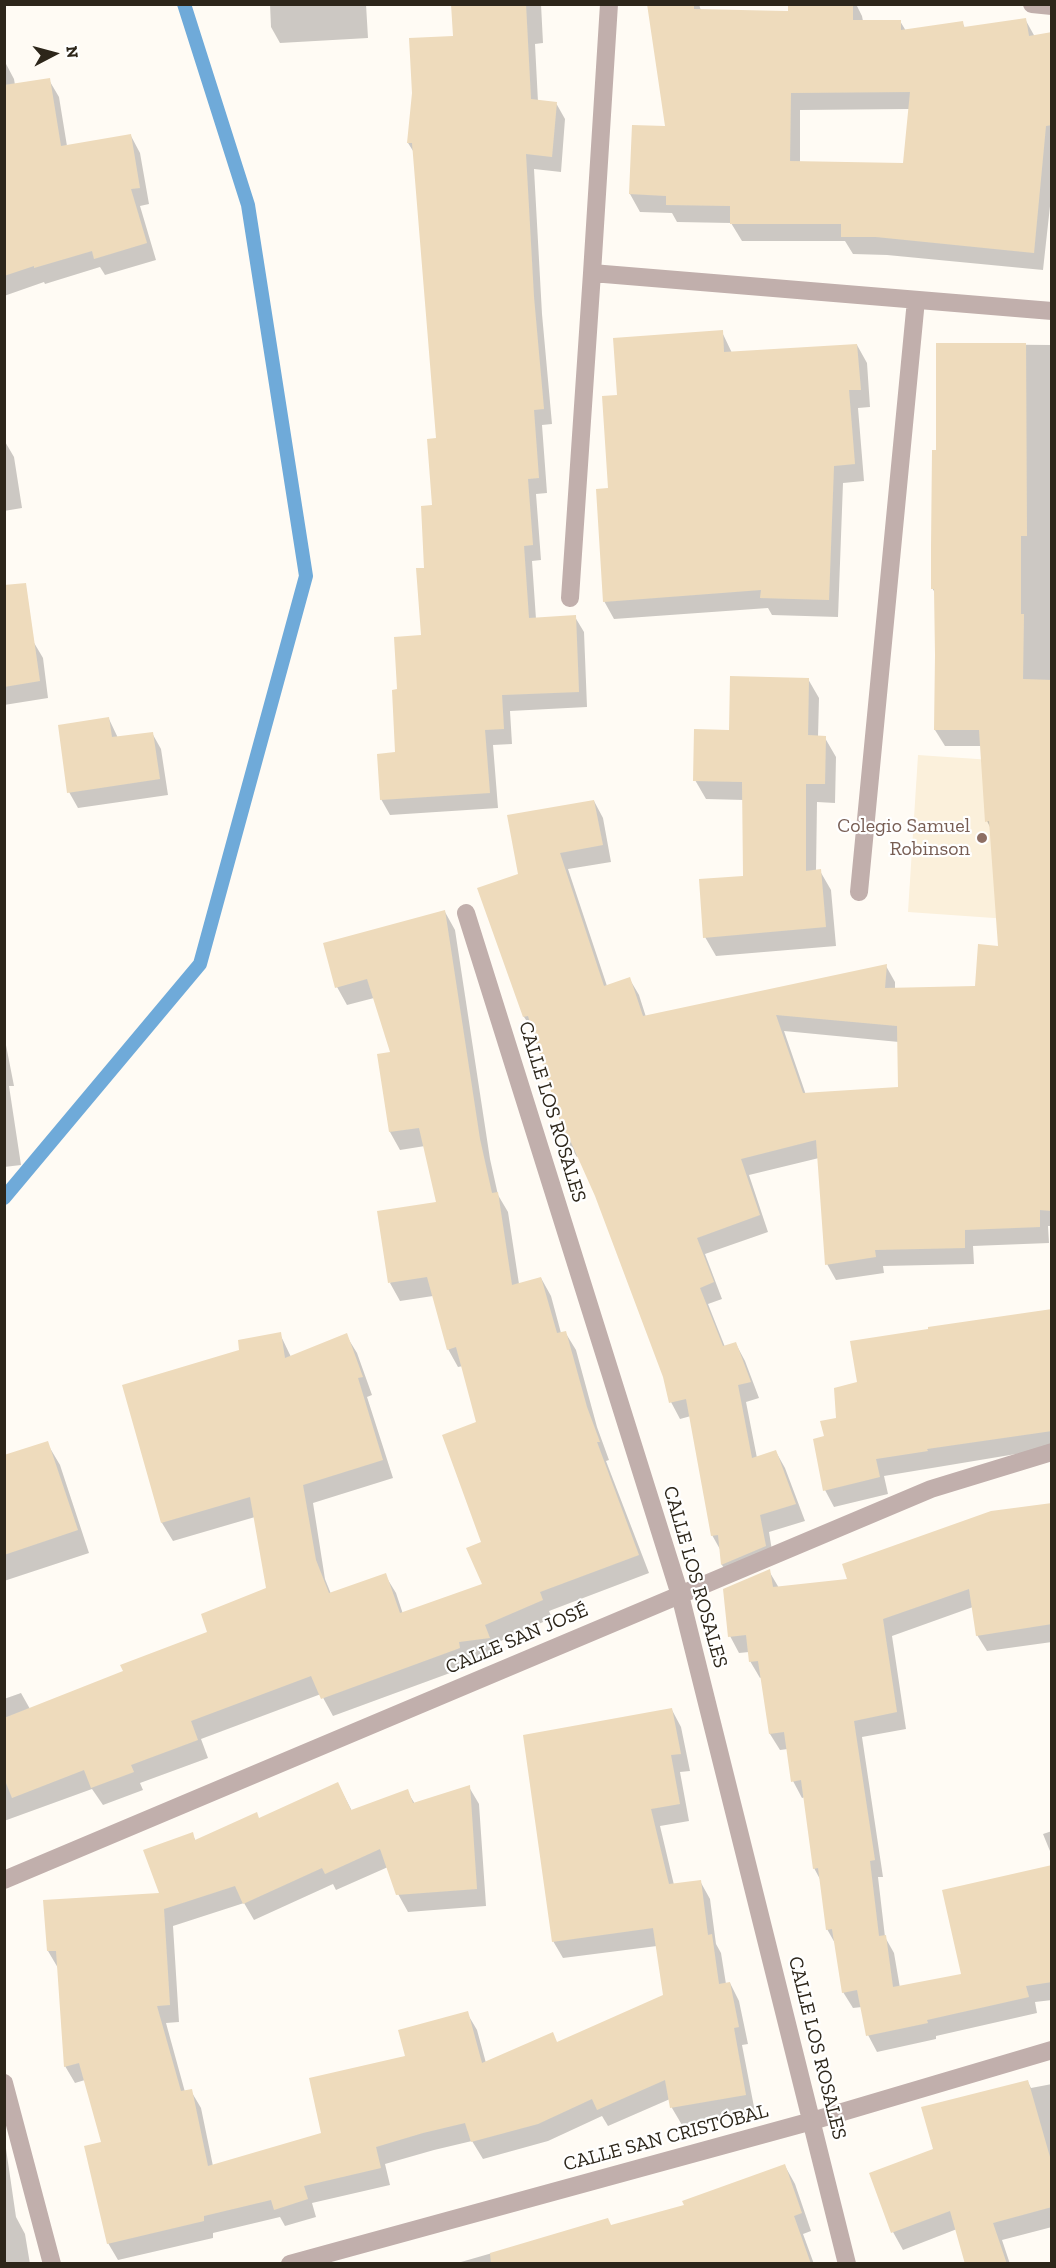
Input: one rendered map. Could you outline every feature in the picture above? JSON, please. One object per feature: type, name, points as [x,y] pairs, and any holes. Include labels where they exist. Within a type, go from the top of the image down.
[{"type":"street","points":[[570,598],[609,4]]},
{"type":"street","points":[[1032,4],[1052,6]]},
{"type":"street","points":[[592,273],[1052,311]]},
{"type":"street","points":[[859,892],[916,300]]},
{"type":"street","name":"CALLE LOS ROSALES","points":[[466,913],[680,1595],[847,2264]]},
{"type":"street","name":"CALLE SAN JOSÉ","points":[[4,1880],[931,1489],[1052,1452]]},
{"type":"street","name":"CALLE SAN CRISTÓBAL","points":[[290,2264],[812,2121],[1052,2050]]},
{"type":"street","points":[[4,2083],[52,2264]]},
{"type":"shaded area","name":"Colegio Samuel Robinson","points":[[918,755],[1051,764],[1051,922],[908,912]]},
{"type":"building","points":[[451,4],[526,4],[531,99],[557,102],[552,157],[526,154],[534,297],[544,409],[534,410],[539,478],[528,479],[533,545],[524,546],[529,618],[576,615],[579,692],[502,695],[504,729],[485,730],[490,793],[380,800],[377,754],[395,752],[392,690],[397,689],[394,637],[421,635],[416,568],[424,568],[421,506],[432,505],[427,439],[436,438],[412,143],[407,143],[412,93],[409,38],[453,36]]},
{"type":"building","points":[[647,4],[694,4],[694,9],[788,11],[788,4],[853,4],[853,20],[901,20],[901,30],[963,21],[964,27],[1026,18],[1029,36],[1052,32],[1052,125],[1046,126],[1034,253],[876,237],[841,237],[841,224],[730,224],[730,206],[666,205],[666,196],[629,194],[632,125],[665,126]],"holes":[[[910,92],[903,163],[790,161],[791,93]]]},
{"type":"building","points":[[50,78],[61,146],[131,134],[140,188],[131,189],[147,243],[94,259],[92,251],[4,276],[4,85]]},
{"type":"building","points":[[723,330],[724,352],[857,344],[861,390],[849,390],[855,464],[834,466],[829,600],[760,598],[761,590],[603,602],[596,489],[608,488],[602,396],[617,395],[613,338]]},
{"type":"building","points":[[936,343],[1026,343],[1027,536],[1021,536],[1021,614],[1024,614],[1023,679],[1052,680],[1052,1211],[1040,1210],[1040,1227],[965,1230],[965,1248],[875,1250],[876,1257],[825,1265],[816,1140],[741,1159],[760,1215],[697,1238],[714,1282],[700,1288],[723,1346],[736,1342],[751,1382],[738,1385],[752,1458],[776,1450],[796,1504],[760,1515],[766,1546],[721,1565],[718,1535],[711,1536],[686,1399],[669,1403],[663,1377],[595,1196],[570,1140],[566,1141],[528,1016],[523,1017],[477,888],[518,874],[507,815],[594,800],[603,845],[560,853],[604,986],[630,977],[643,1016],[887,964],[885,988],[975,986],[978,944],[998,946],[989,821],[985,822],[979,730],[934,730],[934,589],[931,589],[931,547],[932,450],[936,450]],"holes":[[[776,1015],[897,1026],[898,1087],[803,1093]]]},
{"type":"building","points":[[26,583],[40,681],[4,687],[4,585]]},
{"type":"building","points":[[730,676],[809,678],[808,735],[826,736],[825,784],[806,784],[806,871],[821,869],[826,927],[703,938],[699,879],[743,876],[742,782],[693,781],[694,729],[729,730]]},
{"type":"building","points":[[109,717],[112,737],[153,732],[160,779],[67,793],[58,725]]},
{"type":"building","points":[[445,910],[480,1139],[492,1193],[498,1192],[512,1285],[541,1277],[557,1333],[566,1331],[587,1407],[600,1442],[597,1442],[639,1555],[540,1592],[543,1600],[485,1625],[490,1638],[459,1642],[460,1648],[321,1699],[311,1676],[191,1721],[198,1740],[131,1765],[134,1772],[91,1788],[84,1770],[12,1798],[4,1778],[4,1718],[123,1671],[120,1665],[207,1632],[201,1614],[266,1588],[250,1497],[161,1523],[122,1385],[239,1350],[238,1340],[281,1332],[285,1358],[347,1333],[363,1377],[358,1378],[383,1460],[303,1485],[316,1560],[329,1593],[386,1573],[400,1613],[482,1584],[466,1548],[481,1542],[442,1435],[476,1422],[456,1347],[447,1350],[427,1277],[388,1283],[377,1211],[436,1202],[419,1128],[389,1132],[377,1054],[390,1052],[367,979],[335,988],[323,943]]},
{"type":"building","points":[[1052,1309],[1052,1431],[927,1449],[928,1451],[876,1459],[880,1477],[823,1491],[813,1439],[824,1436],[820,1421],[836,1418],[834,1388],[857,1382],[850,1341]]},
{"type":"building","points":[[48,1441],[78,1530],[4,1555],[4,1455]]},
{"type":"building","points":[[1052,1503],[1052,1624],[976,1636],[969,1589],[883,1619],[897,1712],[854,1721],[875,1860],[870,1861],[879,1936],[886,1935],[893,1987],[961,1974],[942,1890],[1052,1865],[1052,1982],[1026,1986],[1029,1997],[866,2036],[857,1990],[842,1993],[832,1929],[826,1930],[818,1868],[813,1869],[801,1780],[791,1782],[784,1732],[769,1734],[758,1661],[749,1662],[746,1635],[728,1637],[723,1589],[770,1569],[773,1587],[847,1579],[842,1564],[991,1511]]},
{"type":"building","points":[[672,1708],[681,1754],[671,1755],[680,1804],[651,1809],[669,1884],[701,1880],[708,1935],[712,1934],[719,1984],[730,1982],[739,2027],[734,2028],[746,2095],[670,2108],[665,2080],[597,2110],[592,2099],[538,2124],[471,2142],[465,2123],[376,2147],[381,2168],[304,2186],[308,2199],[274,2210],[271,2200],[204,2216],[204,2221],[107,2244],[84,2146],[101,2142],[79,2063],[64,2067],[56,1951],[47,1951],[43,1900],[159,1893],[143,1850],[193,1832],[195,1840],[257,1812],[259,1818],[338,1782],[351,1810],[408,1789],[413,1803],[470,1785],[477,1889],[396,1895],[380,1849],[325,1874],[322,1868],[243,1904],[235,1886],[164,1909],[170,2005],[157,2006],[181,2091],[192,2089],[208,2166],[321,2133],[309,2078],[405,2056],[398,2030],[468,2011],[482,2063],[553,2032],[557,2042],[663,1995],[653,1928],[552,1942],[523,1735]]},
{"type":"building","points":[[1028,2080],[1052,2164],[1052,2207],[993,2223],[1007,2264],[965,2264],[950,2211],[891,2233],[869,2173],[933,2149],[921,2107]]},
{"type":"building","points":[[785,2164],[802,2213],[794,2216],[811,2264],[491,2264],[490,2253],[608,2218],[611,2225],[684,2205],[682,2201]]},
{"type":"waterway","points":[[4,1198],[200,964],[306,576],[248,205],[184,4]]},
{"type":"place","name":"Colegio Samuel Robinson","points":[[982,838]]}]
